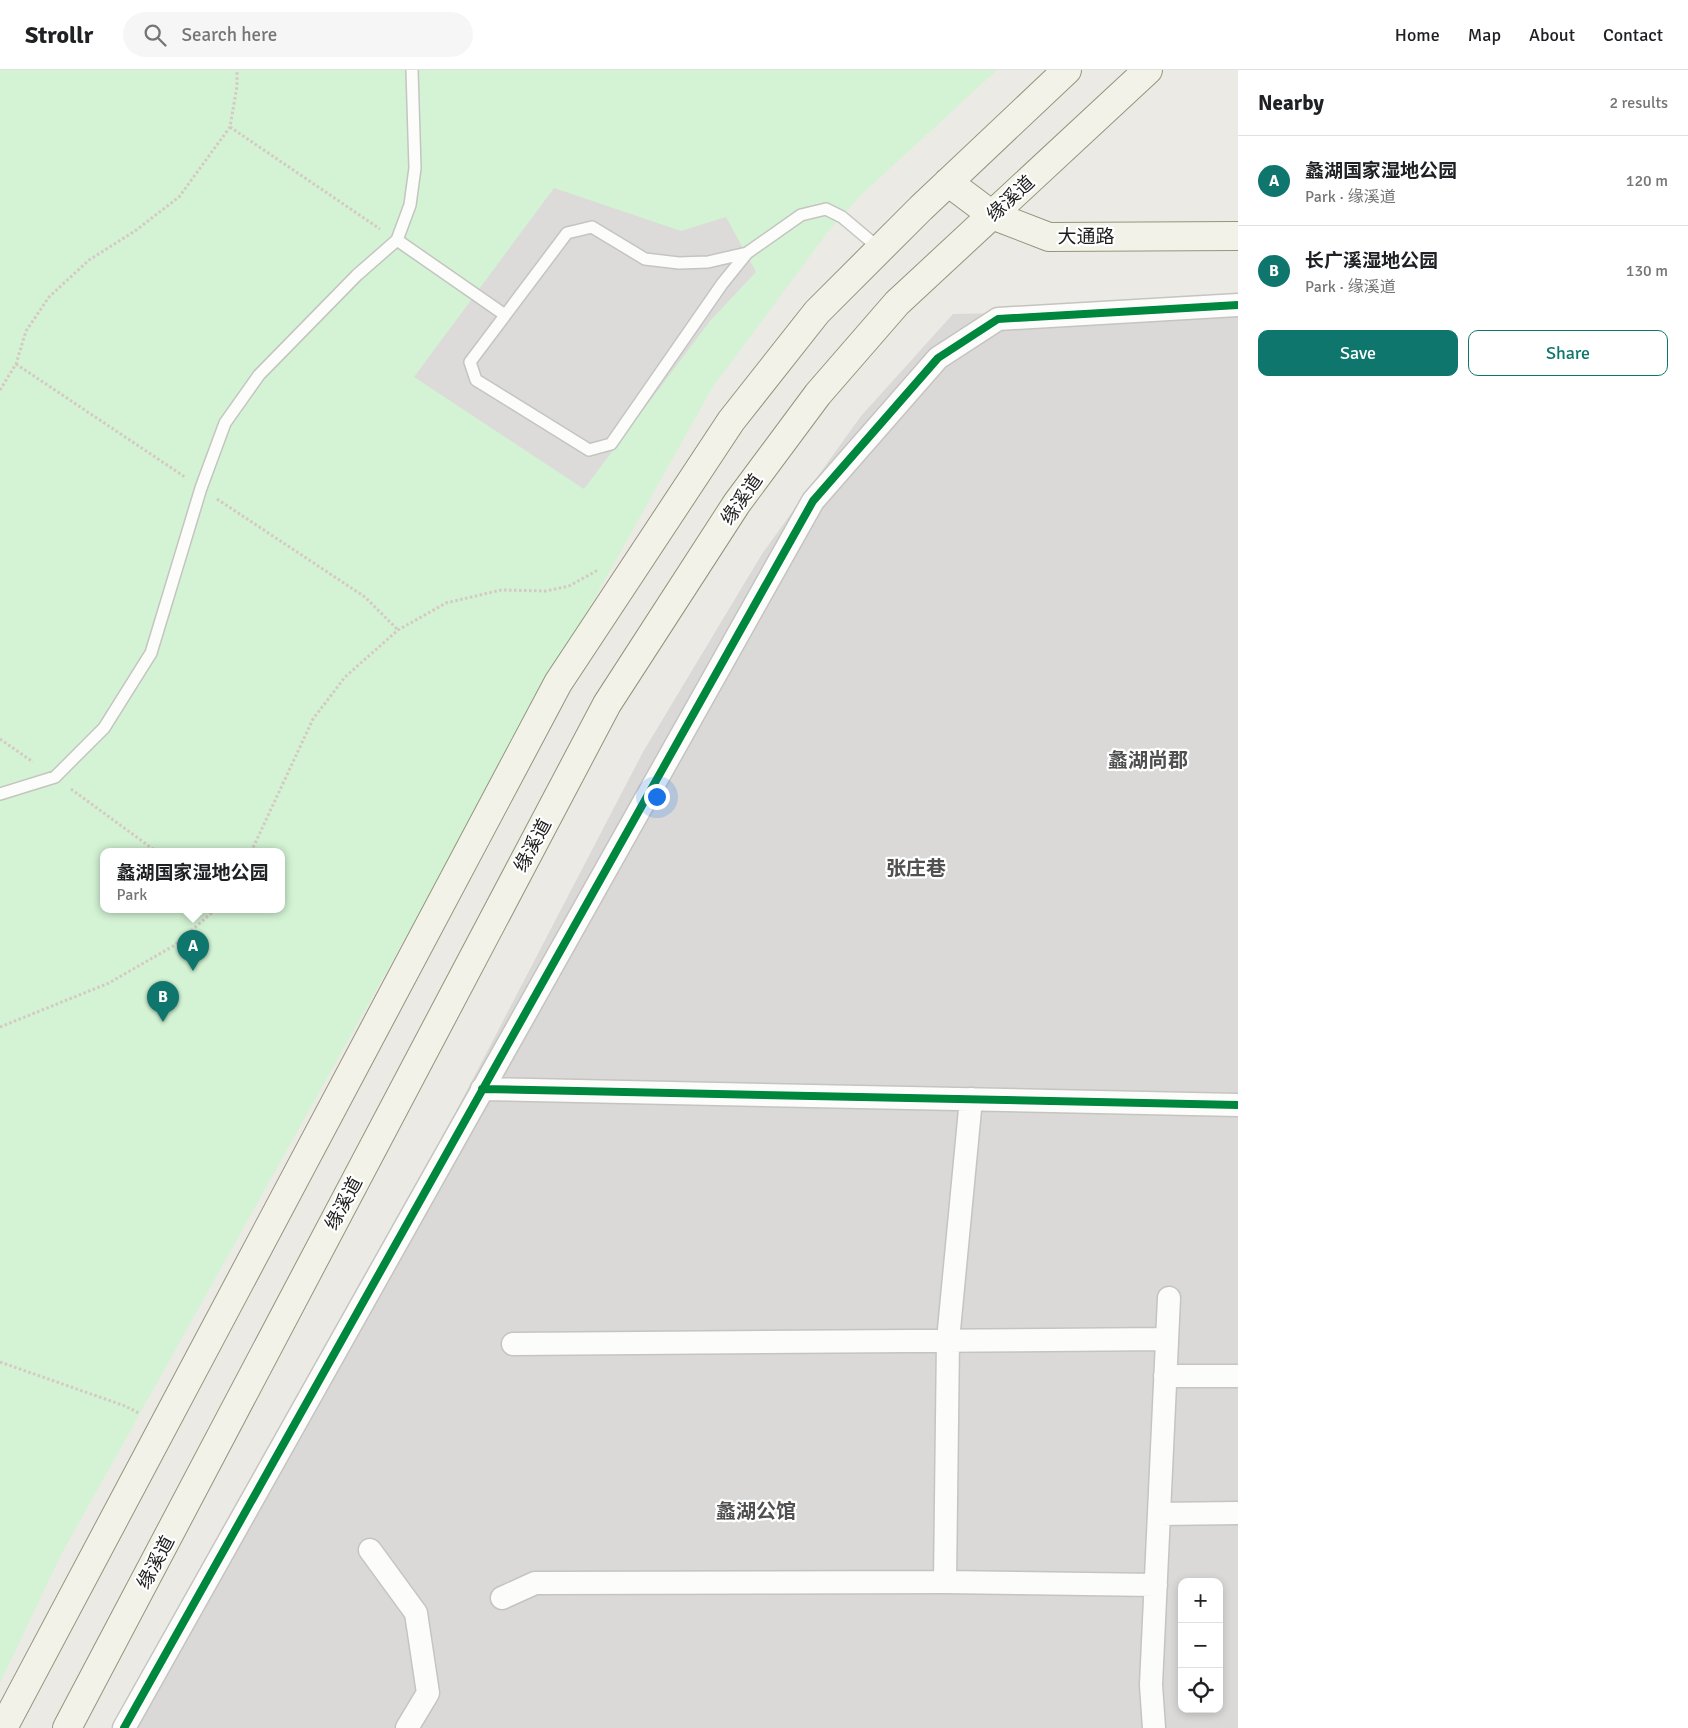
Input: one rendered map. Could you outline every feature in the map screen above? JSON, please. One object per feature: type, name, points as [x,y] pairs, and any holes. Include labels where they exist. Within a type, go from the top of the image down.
[{"type":"main road","points":[[3,1728],[558,683],[622,583],[731,421],[817,312],[948,182],[1067,70]]},
{"type":"main road","name":"缘溪道","points":[[67,1728],[607,704],[737,503],[818,394],[897,303],[1148,70]]},
{"type":"main road","name":"大通路","points":[[948,182],[992,215],[1050,237],[1238,236]]},
{"type":"street","points":[[124,1728],[812,501],[938,358],[998,319],[1238,305]]},
{"type":"street","points":[[482,1089],[1238,1105]]},
{"type":"street","points":[[945,1582],[948,1340],[970,1099]]},
{"type":"street","points":[[1154,1728],[1151,1685],[1169,1298]]},
{"type":"street","points":[[513,1344],[1167,1339]]},
{"type":"street","points":[[1165,1376],[1238,1376]]},
{"type":"street","points":[[1159,1514],[1238,1513]]},
{"type":"street","points":[[370,1550],[416,1613],[428,1693],[407,1728]]},
{"type":"street","points":[[502,1598],[535,1583],[945,1582],[1156,1585]]},
{"type":"lane","points":[[0,794],[55,778],[104,728],[151,653],[201,488],[225,423],[259,375],[357,275],[397,240],[410,205],[415,168],[412,70]]},
{"type":"lane","points":[[747,253],[708,262],[679,263],[645,259],[592,226],[567,233],[470,362],[476,380],[590,450],[611,444],[722,284],[747,253],[802,214],[826,209],[842,217],[880,249]]},
{"type":"lane","points":[[397,240],[505,315]]},
{"type":"path","points":[[0,390],[16,364],[26,331],[49,297],[89,260],[135,231],[178,197],[230,127],[237,86],[237,70]]},
{"type":"path","points":[[230,127],[397,240]]},
{"type":"path","points":[[253,848],[313,719],[345,678],[398,630],[446,603],[500,590],[546,592],[568,586],[599,569],[622,583]]},
{"type":"path","points":[[0,739],[151,848]]},
{"type":"path","points":[[0,1027],[109,982],[175,945],[212,913]]},
{"type":"path","points":[[0,1362],[125,1406],[163,1426]]},
{"type":"shaded area","points":[[554,188],[681,231],[726,217],[756,272],[710,321],[584,489],[414,377]]},
{"type":"shaded area","points":[[1238,308],[1238,1728],[135,1728],[643,752],[762,554],[861,416],[953,314]]},
{"type":"green space","points":[[0,70],[997,70],[863,193],[830,229],[712,388],[61,1555],[0,1683]]},
{"type":"cycle path","points":[[124,1728],[813,501],[938,358],[998,319],[1238,305]]},
{"type":"cycle path","points":[[482,1089],[1238,1105]]},
{"type":"place","name":"蠡湖国家湿地公园","points":[[193,971]]},
{"type":"place","name":"长广溪湿地公园","points":[[163,1022]]},
{"type":"district","name":"蠡湖尚郡","points":[[1148,760]]},
{"type":"district","name":"张庄巷","points":[[916,868]]},
{"type":"district","name":"蠡湖公馆","points":[[756,1511]]}]
